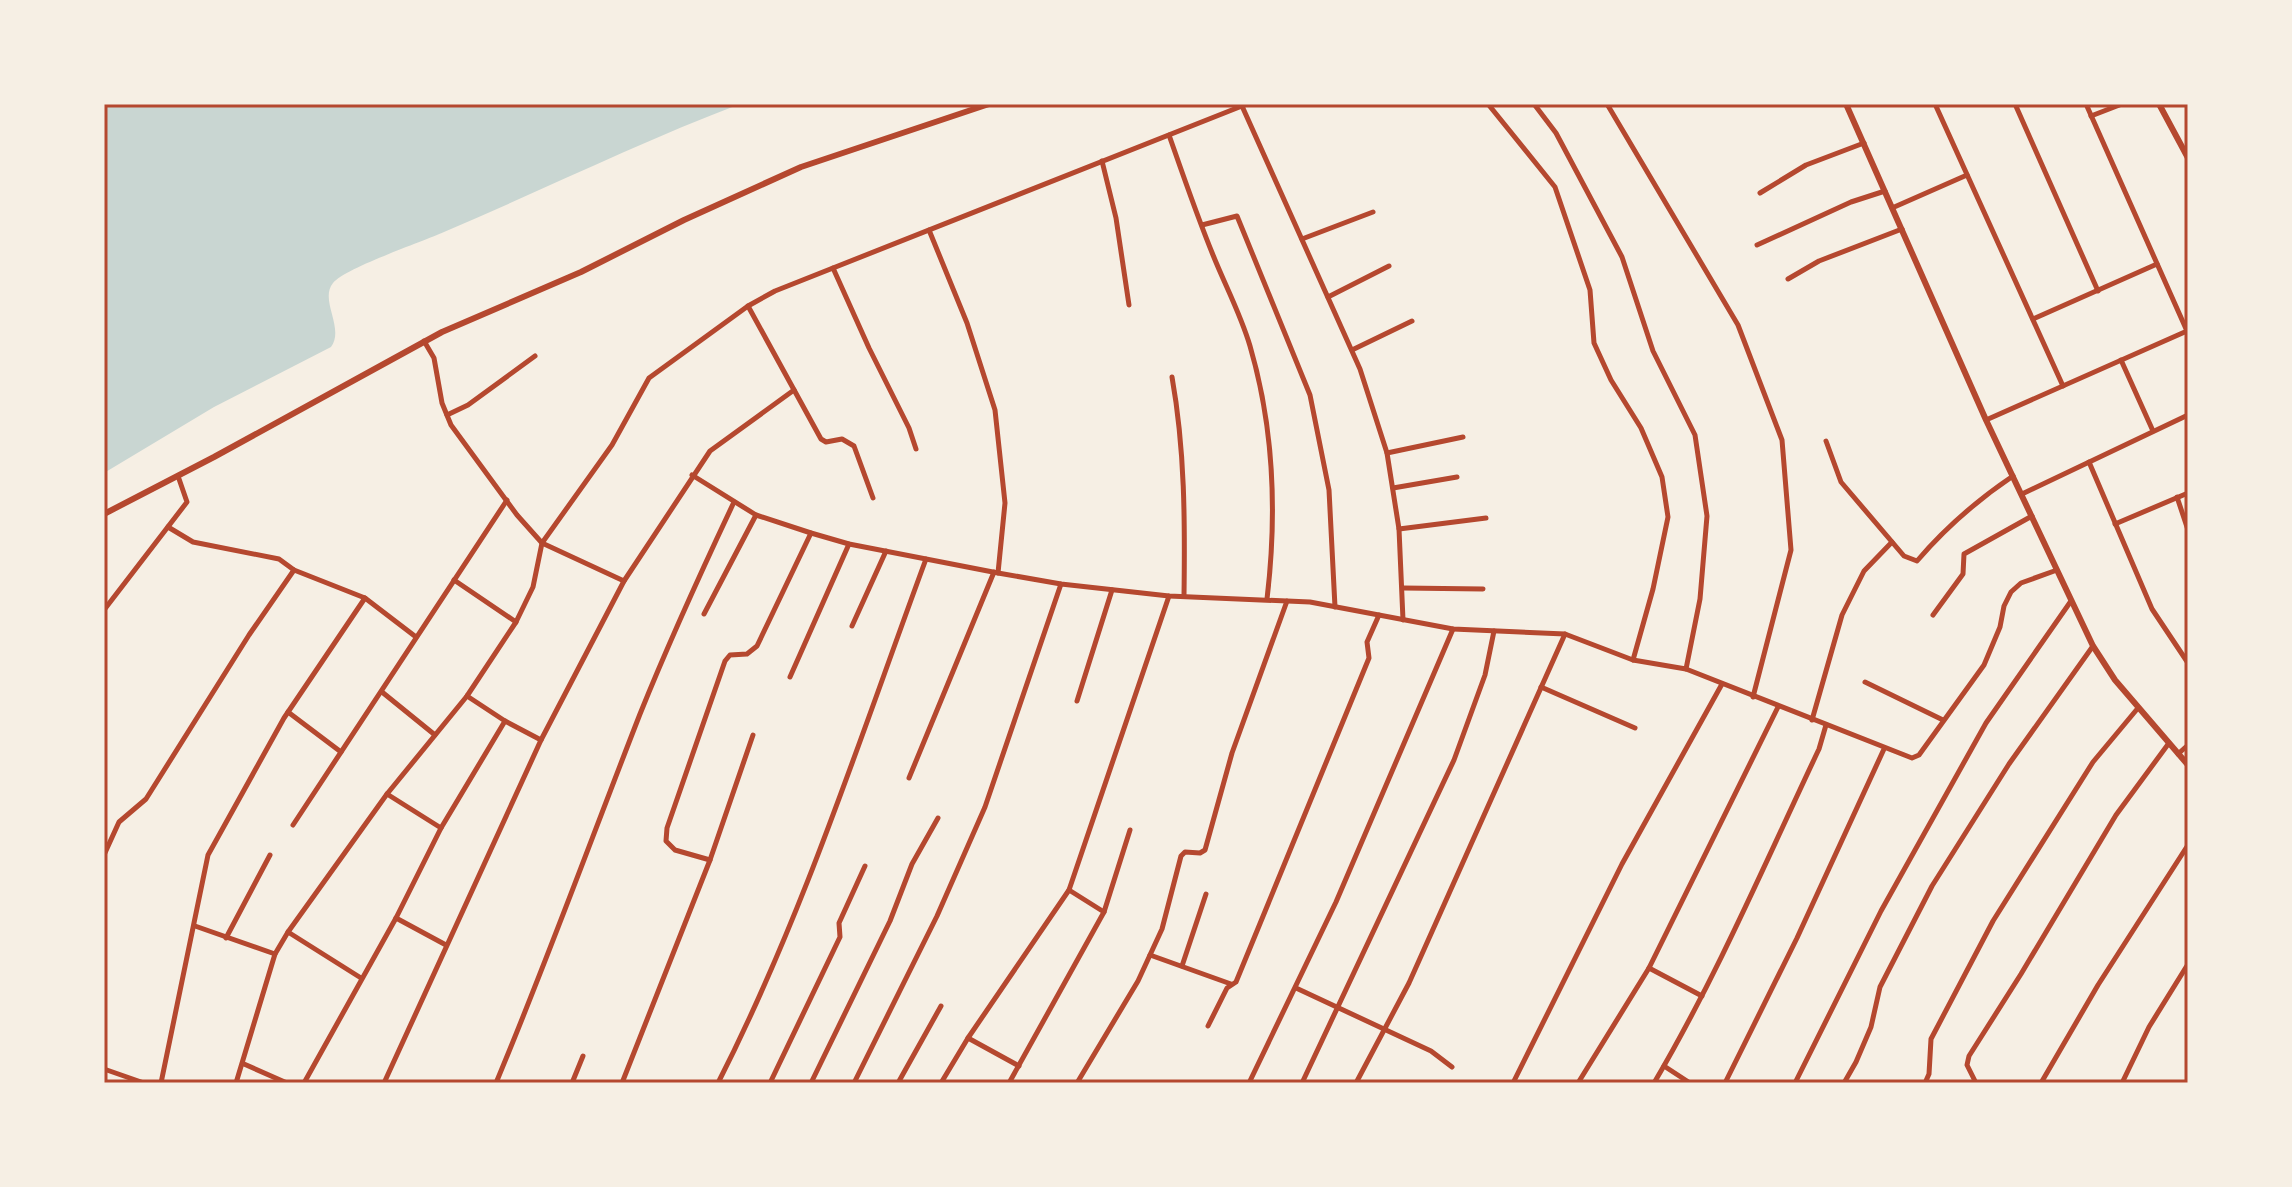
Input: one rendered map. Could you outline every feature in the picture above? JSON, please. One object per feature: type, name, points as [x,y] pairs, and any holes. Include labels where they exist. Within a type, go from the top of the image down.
[{"type":"street","points":[[104,514],[424,341],[581,272],[639,241],[801,167],[989,104]]},
{"type":"street","points":[[1488,104],[1555,187],[1590,290],[1594,343],[1611,380],[1641,428],[1662,477],[1668,517],[1633,660]]},
{"type":"street","points":[[1534,104],[1556,133],[1622,257],[1653,351],[1695,435],[1707,516],[1700,599],[1686,669]]},
{"type":"street","points":[[1607,104],[1738,325],[1782,440],[1791,550],[1753,697]]},
{"type":"street","points":[[1846,104],[1986,420],[2093,646],[2115,680],[2188,765]]},
{"type":"street","points":[[1935,104],[2063,386]]},
{"type":"street","points":[[2015,104],[2098,291]]},
{"type":"street","points":[[1986,420],[2187,331],[2086,104]]},
{"type":"street","points":[[2091,116],[2122,104]]},
{"type":"street","points":[[2159,104],[2188,158]]},
{"type":"street","points":[[236,1083],[275,954],[387,794],[467,696],[516,622],[533,587],[542,543],[612,445],[649,378],[748,306],[775,291],[1244,105],[1352,350],[1387,453],[1399,529],[1403,620]]},
{"type":"street","points":[[1169,135],[1249,342],[1262,394],[1272,487],[1273,545],[1267,599]]},
{"type":"street","points":[[1760,193],[1806,165],[1864,143]]},
{"type":"street","points":[[1102,161],[1116,218],[1129,305]]},
{"type":"street","points":[[1892,208],[1967,175]]},
{"type":"street","points":[[1757,245],[1851,202],[1885,191]]},
{"type":"street","points":[[1302,239],[1373,212]]},
{"type":"street","points":[[1202,225],[1237,216],[1310,395],[1329,490],[1335,607]]},
{"type":"street","points":[[1788,279],[1819,261],[1902,229]]},
{"type":"street","points":[[909,778],[996,572],[1005,503],[995,410],[967,323],[929,230]]},
{"type":"street","points":[[2033,319],[2157,264]]},
{"type":"street","points":[[1328,297],[1389,266]]},
{"type":"street","points":[[833,268],[916,449]]},
{"type":"street","points":[[748,306],[821,439],[826,442],[842,439],[854,446],[873,498]]},
{"type":"street","points":[[1352,350],[1412,321]]},
{"type":"street","points":[[424,341],[434,358],[436,380],[447,415],[459,438],[542,543],[624,581]]},
{"type":"street","points":[[447,415],[468,405],[535,356]]},
{"type":"street","points":[[2121,360],[2153,431]]},
{"type":"street","points":[[1172,377],[1179,420],[1185,503],[1184,596]]},
{"type":"street","points":[[384,1083],[541,740],[624,581],[710,451],[794,390]]},
{"type":"street","points":[[2022,494],[2188,415]]},
{"type":"street","points":[[1387,453],[1463,437]]},
{"type":"street","points":[[1826,441],[1841,482],[1904,556],[1917,561],[1946,527],[1980,497],[2013,476]]},
{"type":"street","points":[[2089,462],[2152,609],[2188,663]]},
{"type":"street","points":[[692,475],[756,515],[811,533],[849,544],[1061,584],[1169,596],[1287,601],[1453,629],[1565,634],[1633,660],[1686,669],[1912,758],[1919,755],[1984,665],[2011,592],[2021,583],[2057,570]]},
{"type":"street","points":[[104,610],[187,502],[178,476]]},
{"type":"street","points":[[1393,488],[1457,477]]},
{"type":"street","points":[[2115,524],[2188,493]]},
{"type":"street","points":[[2177,497],[2188,530]]},
{"type":"street","points":[[293,825],[507,500]]},
{"type":"street","points":[[496,1083],[592,845],[640,715],[682,613],[734,502]]},
{"type":"street","points":[[704,614],[756,515]]},
{"type":"street","points":[[1933,615],[1963,574],[1961,565],[1964,554],[2032,516]]},
{"type":"street","points":[[1399,529],[1486,518]]},
{"type":"street","points":[[168,527],[193,542],[279,559],[294,570],[365,598],[416,637]]},
{"type":"street","points":[[710,860],[675,850],[666,841],[667,828],[725,661],[730,655],[747,654],[757,646],[811,533]]},
{"type":"street","points":[[1812,720],[1842,615],[1864,571],[1892,542]]},
{"type":"street","points":[[790,677],[849,544]]},
{"type":"street","points":[[852,626],[886,551]]},
{"type":"street","points":[[718,1083],[770,972],[816,858],[926,559]]},
{"type":"street","points":[[104,855],[119,822],[146,799],[249,635],[294,570]]},
{"type":"street","points":[[454,580],[516,622]]},
{"type":"street","points":[[854,1083],[937,916],[985,807],[1061,584]]},
{"type":"street","points":[[1403,588],[1483,589]]},
{"type":"street","points":[[1077,701],[1112,590]]},
{"type":"street","points":[[941,1083],[1069,890],[1169,596]]},
{"type":"street","points":[[161,1083],[208,855],[288,712],[365,598]]},
{"type":"street","points":[[1077,1083],[1138,981],[1162,929],[1181,856],[1185,852],[1200,853],[1205,850],[1232,753],[1287,601]]},
{"type":"street","points":[[1795,1083],[1881,911],[1986,723],[2071,601]]},
{"type":"street","points":[[1208,1026],[1231,984],[1236,982],[1369,658],[1367,642],[1379,615]]},
{"type":"street","points":[[1249,1083],[1296,988],[1453,629]]},
{"type":"street","points":[[1302,1083],[1454,760],[1485,675],[1494,631]]},
{"type":"street","points":[[1356,1083],[1409,983],[1565,634]]},
{"type":"street","points":[[1844,1083],[1871,1027],[1880,987],[1932,886],[2009,764],[2093,646]]},
{"type":"street","points":[[1865,682],[1943,720]]},
{"type":"street","points":[[1513,1083],[1622,864],[1722,684]]},
{"type":"street","points":[[1541,687],[1635,728]]},
{"type":"street","points":[[382,692],[435,735]]},
{"type":"street","points":[[467,696],[541,740]]},
{"type":"street","points":[[1578,1083],[1649,968],[1778,707]]},
{"type":"street","points":[[1925,1083],[1929,1074],[1931,1039],[1993,921],[2093,762],[2138,708]]},
{"type":"street","points":[[288,712],[341,752]]},
{"type":"street","points":[[304,1083],[396,918],[441,828],[505,721]]},
{"type":"street","points":[[1654,1083],[1702,996],[1819,749],[1826,725]]},
{"type":"street","points":[[622,1083],[710,860],[753,735]]},
{"type":"street","points":[[1976,1083],[1967,1065],[1969,1056],[2116,815],[2169,743]]},
{"type":"street","points":[[2178,754],[2188,745]]},
{"type":"street","points":[[1725,1083],[1803,925],[1884,749]]},
{"type":"street","points":[[387,794],[441,828]]},
{"type":"street","points":[[811,1083],[890,921],[912,864],[938,818]]},
{"type":"street","points":[[1009,1083],[1104,912],[1130,830]]},
{"type":"street","points":[[2041,1083],[2098,985],[2188,845]]},
{"type":"street","points":[[226,938],[270,855]]},
{"type":"street","points":[[770,1083],[840,937],[839,923],[865,866]]},
{"type":"street","points":[[1069,890],[1104,912]]},
{"type":"street","points":[[1182,966],[1206,894]]},
{"type":"street","points":[[396,918],[446,945]]},
{"type":"street","points":[[195,926],[275,954]]},
{"type":"street","points":[[288,932],[361,978]]},
{"type":"street","points":[[1150,955],[1231,984]]},
{"type":"street","points":[[2122,1083],[2149,1027],[2188,964]]},
{"type":"street","points":[[1649,968],[1702,996]]},
{"type":"street","points":[[1296,988],[1384,1027],[1431,1051],[1452,1067]]},
{"type":"street","points":[[898,1083],[941,1006]]},
{"type":"street","points":[[968,1038],[1019,1066]]},
{"type":"street","points":[[572,1083],[583,1056]]},
{"type":"street","points":[[244,1064],[287,1083]]},
{"type":"street","points":[[1664,1066],[1690,1083]]},
{"type":"street","points":[[104,1069],[144,1083]]},
{"type":"street","points":[[193,1083],[201,1083]]},
{"type":"shaded area","points":[[104,104],[740,104],[340,277],[329,290],[335,331],[331,347],[214,407],[104,473]]}]
